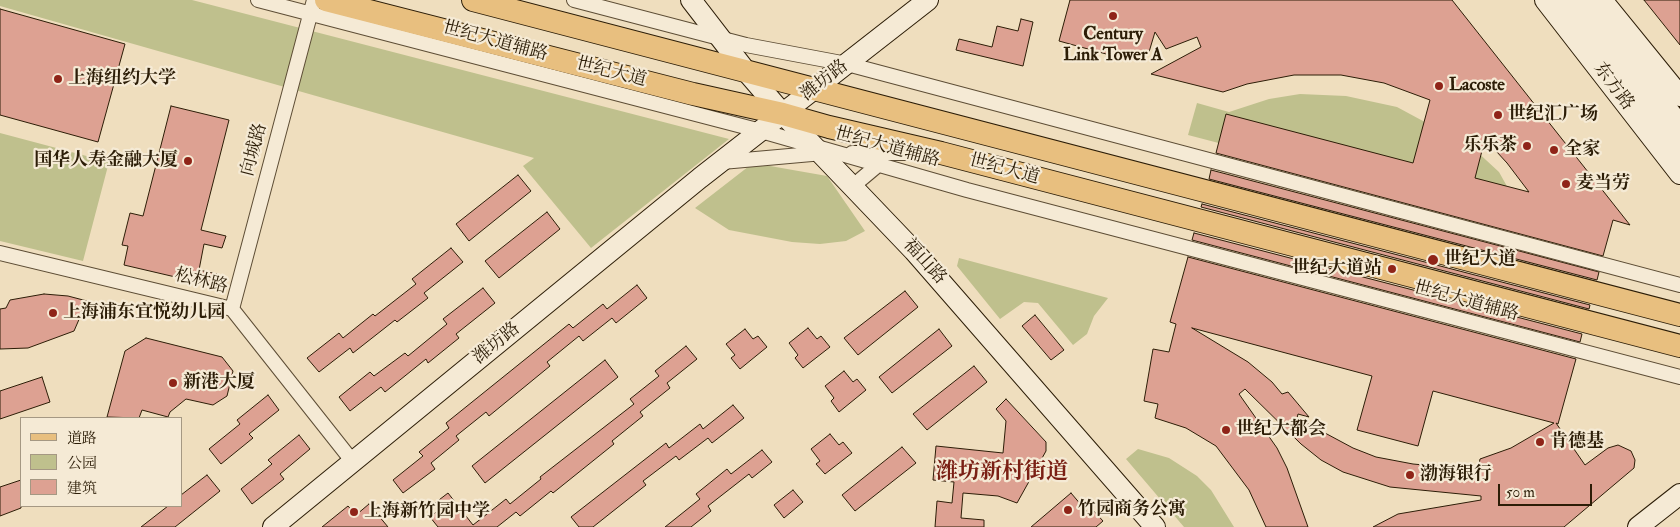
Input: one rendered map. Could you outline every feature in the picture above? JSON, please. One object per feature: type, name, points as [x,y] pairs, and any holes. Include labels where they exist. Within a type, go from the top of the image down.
[{"type":"main road","name":"世纪大道","points":[[473,0],[1680,315]]},
{"type":"main road","name":"世纪大道","points":[[318,7],[782,114],[941,153],[1680,346]]},
{"type":"street","name":"世纪大道辅路","points":[[258,0],[318,7],[761,131],[824,152],[1680,377]]},
{"type":"street","name":"向城路","points":[[232,309],[318,7],[314,0]]},
{"type":"street","points":[[574,0],[720,38],[847,64],[1680,285]]},
{"type":"street","name":"福山路","points":[[691,0],[744,70],[782,114],[824,152],[914,251],[1155,527]]},
{"type":"street","name":"潍坊路","points":[[273,527],[722,162],[928,0]]},
{"type":"street","name":"东方路","points":[[1545,0],[1680,174]]},
{"type":"street","name":"东方路","points":[[1563,0],[1680,148]]},
{"type":"street","name":"东方路","points":[[1581,0],[1680,125]]},
{"type":"street","points":[[1602,0],[1680,96]]},
{"type":"street","points":[[722,162],[824,152],[941,153]]},
{"type":"street","points":[[853,186],[878,165]]},
{"type":"street","name":"松林路","points":[[0,252],[232,309],[353,462]]},
{"type":"street","points":[[1638,527],[1680,494]]},
{"type":"green space","points":[[0,0],[192,0],[729,139],[591,248],[523,166],[534,158],[0,6]]},
{"type":"green space","points":[[1300,94],[1346,96],[1397,107],[1473,148],[1499,172],[1528,224],[1188,135],[1197,103],[1229,112],[1269,99]]},
{"type":"green space","points":[[0,133],[109,162],[83,261],[0,241]]},
{"type":"green space","points":[[753,163],[827,176],[865,231],[846,241],[820,244],[792,242],[729,230],[695,208]]},
{"type":"green space","points":[[959,258],[1108,298],[1094,316],[1087,334],[1073,345],[1038,303],[1024,302],[1000,319],[957,266]]},
{"type":"green space","points":[[1138,449],[1169,458],[1197,476],[1211,490],[1234,527],[1184,527],[1126,459]]},
{"type":"building","points":[[1070,0],[1452,0],[1630,225],[1613,220],[1603,256],[1216,153],[1226,114],[1413,163],[1430,100],[1384,83],[1341,75],[1294,75],[1247,84],[1223,92],[1151,74],[1201,47],[1197,37],[1166,49],[1155,32],[1149,52],[1143,57],[1128,60],[1059,41]],"holes":[[[1485,139],[1507,163],[1529,192],[1475,178]]]},
{"type":"building","points":[[1644,0],[1680,0],[1680,45]]},
{"type":"building","name":"上海纽约大学","points":[[0,9],[125,44],[98,142],[0,115]]},
{"type":"building","points":[[1021,19],[1033,22],[1023,66],[956,50],[959,39],[992,47],[997,26],[1018,31]]},
{"type":"building","points":[[171,106],[229,120],[201,230],[226,236],[222,248],[204,244],[199,270],[217,274],[214,286],[124,265],[128,246],[122,245],[130,213],[143,216]]},
{"type":"building","points":[[1211,170],[1599,272],[1597,280],[1209,179]]},
{"type":"building","points":[[518,175],[531,191],[469,241],[456,224]]},
{"type":"building","points":[[1202,204],[1590,305],[1589,309],[1201,207]]},
{"type":"building","points":[[547,212],[560,229],[499,278],[485,261]]},
{"type":"building","points":[[1194,233],[1582,334],[1580,342],[1192,240]]},
{"type":"building","points":[[451,248],[463,262],[424,293],[428,298],[397,322],[395,320],[353,353],[350,348],[319,372],[307,358],[339,333],[343,338],[373,314],[375,316],[416,284],[412,279]]},
{"type":"building","points":[[1188,257],[1576,359],[1558,424],[1556,423],[1585,465],[1608,448],[1618,445],[1631,451],[1635,460],[1634,468],[1564,527],[1373,527],[1398,514],[1481,500],[1481,496],[1390,487],[1343,472],[1321,460],[1301,444],[1245,389],[1239,394],[1277,448],[1287,468],[1308,527],[1266,527],[1249,490],[1216,446],[1186,428],[1155,418],[1158,404],[1144,401],[1153,349],[1169,352],[1176,324],[1170,322]],"holes":[[[1192,328],[1372,376],[1357,430],[1418,446],[1433,391],[1554,423],[1511,448],[1480,459],[1478,470],[1413,464],[1376,457],[1353,448],[1297,418],[1298,414],[1309,417],[1288,392],[1282,394],[1272,382],[1248,362]]]},
{"type":"building","points":[[637,285],[647,298],[616,323],[612,318],[583,341],[579,336],[547,362],[550,366],[489,416],[486,412],[456,436],[459,440],[431,463],[435,469],[403,493],[393,480],[423,456],[419,452],[449,428],[446,423],[569,324],[573,328],[603,304],[607,309]]},
{"type":"building","points":[[483,288],[495,303],[456,334],[459,338],[428,363],[426,359],[385,392],[381,387],[350,411],[339,397],[370,372],[374,376],[405,353],[408,356],[447,324],[443,319]]},
{"type":"building","points":[[905,291],[918,307],[858,355],[844,338]]},
{"type":"building","points":[[44,294],[68,296],[87,301],[74,331],[28,348],[0,349],[0,309],[6,308],[10,300]]},
{"type":"building","points":[[1035,315],[1064,350],[1051,360],[1022,326]]},
{"type":"building","points":[[808,328],[817,339],[821,336],[830,347],[803,368],[795,358],[798,355],[789,343]]},
{"type":"building","points":[[745,329],[753,339],[758,336],[767,347],[740,369],[731,358],[735,355],[726,344]]},
{"type":"building","points":[[939,329],[952,346],[892,393],[879,377]]},
{"type":"building","name":"新港大厦","points":[[146,338],[222,357],[233,371],[227,396],[213,405],[186,399],[170,412],[168,417],[142,410],[139,417],[107,417],[125,351]]},
{"type":"building","points":[[686,346],[697,359],[667,383],[670,388],[640,412],[643,416],[612,441],[614,444],[553,493],[551,491],[520,516],[516,512],[497,527],[438,527],[430,517],[440,509],[435,503],[448,493],[473,525],[506,499],[510,504],[541,479],[540,477],[634,404],[630,399],[659,376],[655,371]]},
{"type":"building","points":[[605,360],[618,377],[485,483],[472,466]]},
{"type":"building","points":[[974,366],[987,382],[927,430],[913,414]]},
{"type":"building","points":[[844,371],[853,382],[857,379],[866,390],[839,412],[831,401],[834,398],[825,386]]},
{"type":"building","points":[[42,377],[50,402],[0,419],[0,391]]},
{"type":"building","points":[[268,395],[279,410],[249,434],[253,438],[221,464],[209,449],[240,424],[237,420]]},
{"type":"building","points":[[1006,399],[1046,442],[1046,451],[1017,503],[998,496],[963,493],[961,518],[984,520],[984,527],[935,527],[937,501],[952,503],[954,482],[933,480],[936,446],[1003,453],[1006,421],[996,409]]},
{"type":"building","points":[[733,405],[744,418],[712,443],[708,438],[679,460],[676,456],[643,481],[646,485],[593,527],[579,527],[571,517],[666,443],[669,448],[700,424],[703,429]]},
{"type":"building","points":[[830,434],[839,445],[843,442],[852,453],[825,474],[816,464],[820,461],[811,449]]},
{"type":"building","points":[[299,435],[310,449],[280,474],[284,479],[252,504],[241,489],[272,464],[268,460]]},
{"type":"building","points":[[902,447],[916,463],[855,511],[842,495]]},
{"type":"building","points":[[762,450],[772,462],[752,478],[749,474],[708,506],[711,511],[691,527],[665,527],[700,499],[696,494],[727,469],[731,474]]},
{"type":"building","points":[[207,475],[220,491],[175,527],[141,527],[167,507],[182,507],[182,494]]},
{"type":"building","points":[[20,480],[21,508],[0,516],[0,487]]},
{"type":"building","points":[[793,490],[803,502],[784,518],[774,505]]},
{"type":"building","name":"竹园商务公寓","points":[[1071,493],[1088,513],[1092,509],[1103,521],[1096,527],[1031,527]]},
{"type":"building","points":[[369,504],[388,527],[322,527],[348,506],[356,515]]},
{"type":"place","name":"Century Link Tower A","points":[[1113,16]]},
{"type":"place","name":"上海纽约大学","points":[[58,79]]},
{"type":"place","name":"Lacoste","points":[[1439,86]]},
{"type":"place","name":"世纪汇广场","points":[[1498,115]]},
{"type":"place","name":"乐乐茶","points":[[1527,146]]},
{"type":"place","name":"全家","points":[[1554,150]]},
{"type":"place","name":"国华人寿金融大厦","points":[[188,161]]},
{"type":"place","name":"麦当劳","points":[[1566,184]]},
{"type":"place","name":"世纪大道","points":[[1433,260]]},
{"type":"place","name":"世纪大道站","points":[[1392,269]]},
{"type":"place","name":"上海浦东宜悦幼儿园","points":[[53,313]]},
{"type":"place","name":"新港大厦","points":[[173,383]]},
{"type":"place","name":"世纪大都会","points":[[1226,430]]},
{"type":"place","name":"肯德基","points":[[1540,442]]},
{"type":"place","name":"渤海银行","points":[[1410,475]]},
{"type":"place","name":"竹园商务公寓","points":[[1068,510]]},
{"type":"place","name":"上海新竹园中学","points":[[354,512]]},
{"type":"district","name":"潍坊新村街道","points":[[1002,473]]}]
